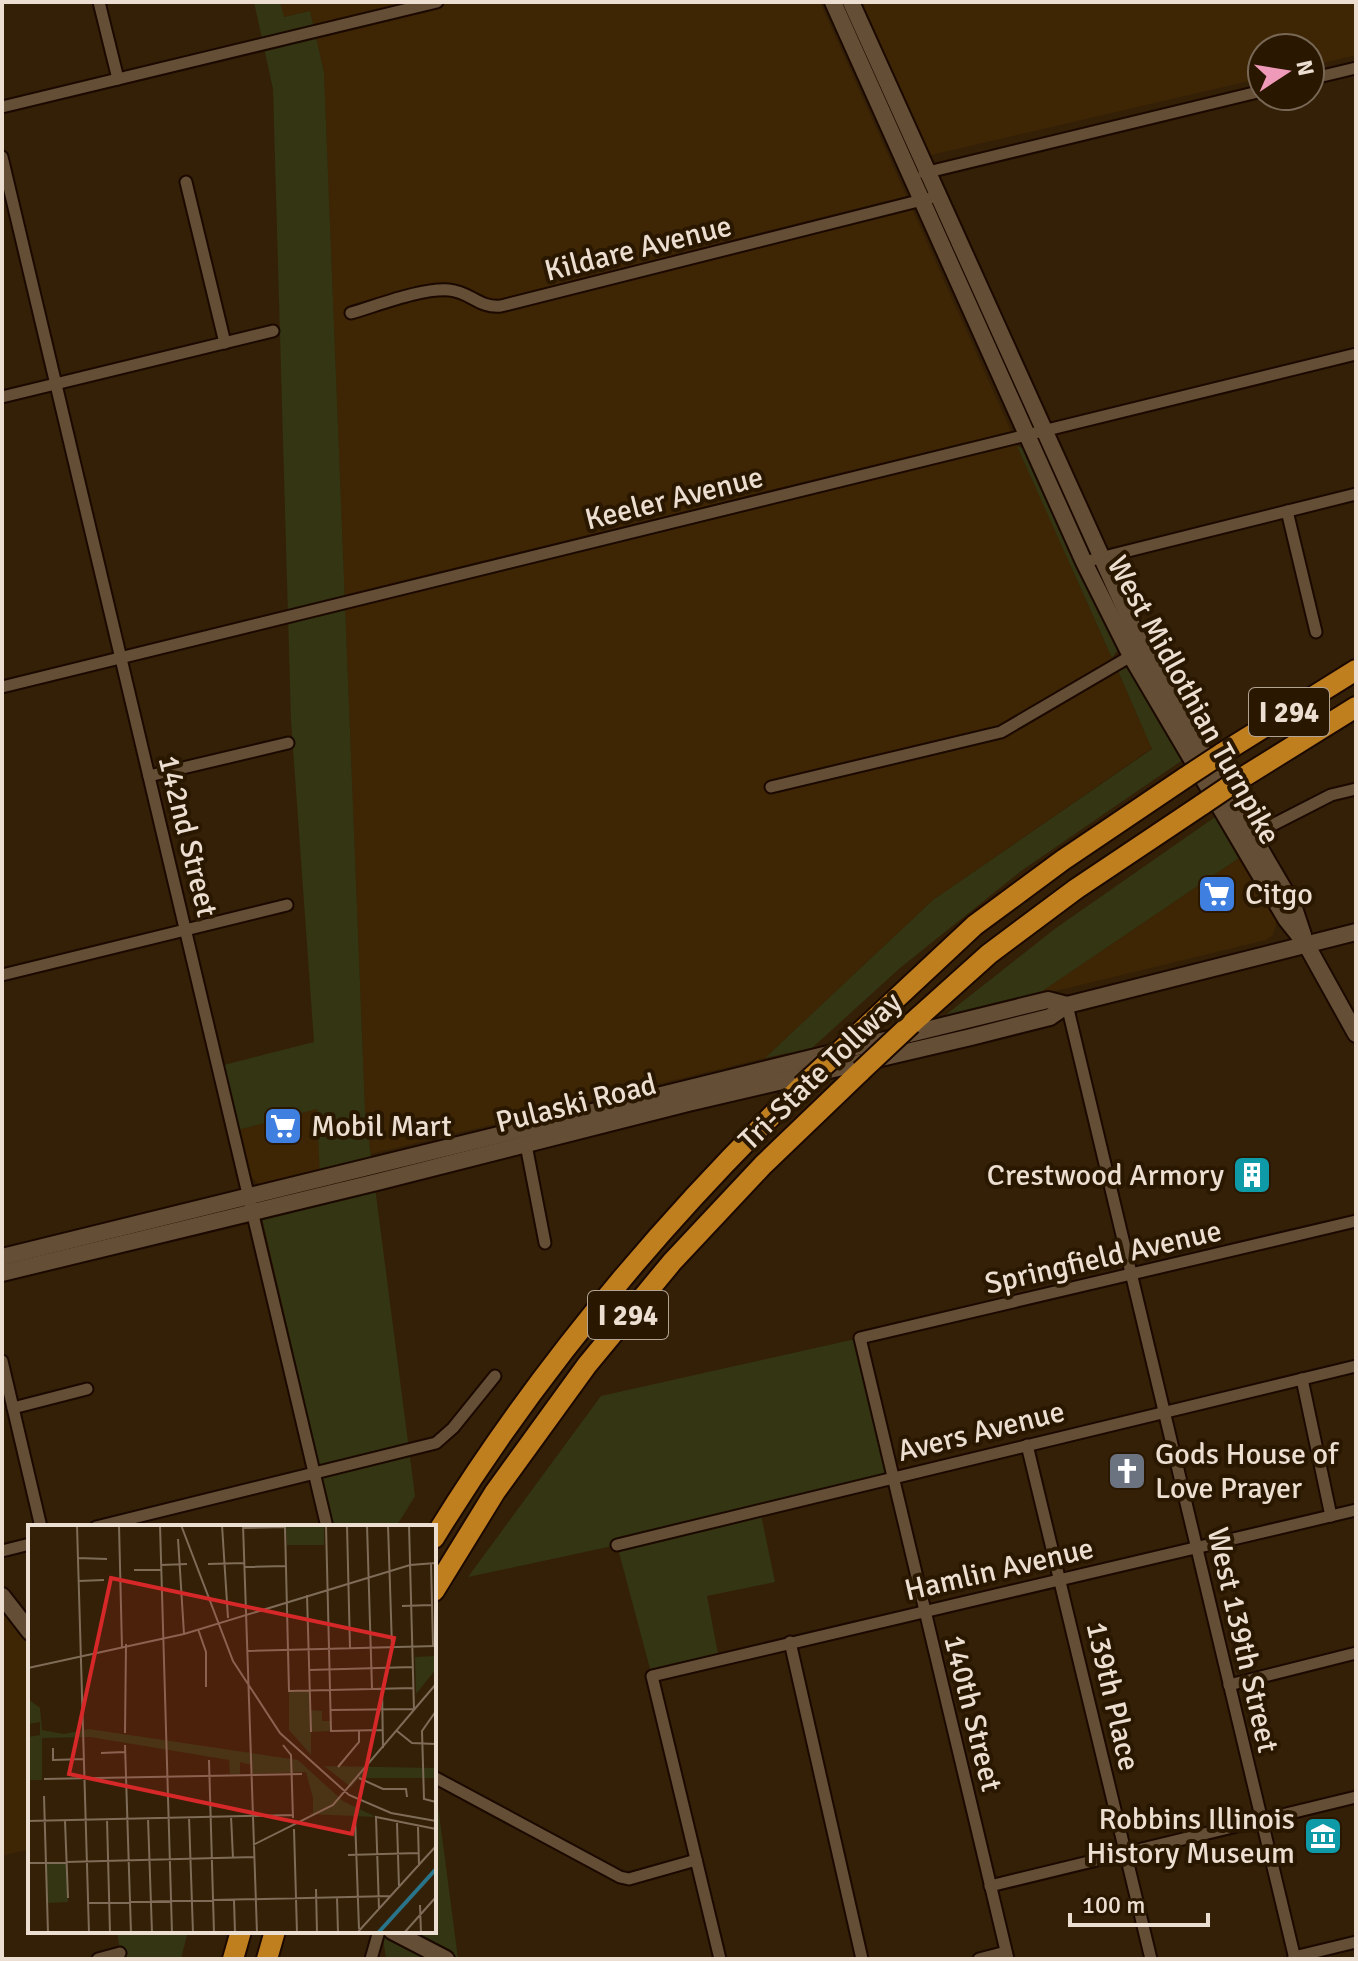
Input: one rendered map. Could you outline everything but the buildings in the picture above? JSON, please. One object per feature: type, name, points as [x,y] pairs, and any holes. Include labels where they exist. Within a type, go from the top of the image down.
[{"type":"highway","name":"Tri-State Tollway","points":[[436,1535],[478,1467],[571,1339],[657,1235],[802,1086],[975,925],[1063,860],[1186,777],[1356,670]]},
{"type":"highway","name":"Tri-State Tollway","points":[[436,1588],[495,1492],[616,1330],[672,1262],[763,1165],[861,1071],[989,954],[1076,889],[1237,781],[1356,707]]},
{"type":"highway","points":[[233,1959],[240,1933]]},
{"type":"highway","points":[[267,1959],[274,1933]]},
{"type":"main road","name":"West Midlothian Turnpike","points":[[833,2],[920,174]]},
{"type":"main road","name":"West Midlothian Turnpike","points":[[851,2],[930,198],[1137,652],[1286,919],[1306,944]]},
{"type":"main road","name":"West Midlothian Turnpike","points":[[1137,652],[1253,835],[1293,905],[1306,944]]},
{"type":"main road","name":"Pulaski Road","points":[[2,1257],[526,1145],[1050,1017],[1067,1005],[1356,932]]},
{"type":"main road","points":[[1306,944],[1356,1034]]},
{"type":"main road","name":"Pulaski Road","points":[[2,1273],[251,1203],[1048,1000],[1067,1005]]},
{"type":"main road","points":[[2,1596],[28,1629]]},
{"type":"main road","points":[[396,1933],[446,1959]]},
{"type":"street","points":[[99,2],[118,79]]},
{"type":"street","points":[[2,107],[437,2]]},
{"type":"street","points":[[1326,75],[1356,68]]},
{"type":"street","points":[[920,174],[1246,95]]},
{"type":"street","name":"142nd Street","points":[[2,157],[327,1525]]},
{"type":"street","points":[[186,182],[225,343]]},
{"type":"street","name":"Kildare Avenue","points":[[351,313],[448,290],[464,293],[487,307],[501,306],[930,198]]},
{"type":"street","points":[[2,397],[273,331]]},
{"type":"street","name":"Keeler Avenue","points":[[2,687],[1356,354]]},
{"type":"street","points":[[1093,560],[1356,494]]},
{"type":"street","points":[[1287,511],[1316,632]]},
{"type":"street","points":[[771,787],[1001,732],[1137,652]]},
{"type":"street","points":[[149,776],[288,743]]},
{"type":"street","points":[[1253,835],[1331,795],[1356,789]]},
{"type":"street","points":[[2,975],[287,905]]},
{"type":"street","name":"West 139th Street","points":[[1067,1005],[1294,1958]]},
{"type":"street","points":[[526,1145],[545,1243]]},
{"type":"street","name":"Springfield Avenue","points":[[860,1338],[1356,1221]]},
{"type":"street","name":"140th Street","points":[[860,1338],[1007,1956]]},
{"type":"street","points":[[2,1361],[41,1525]]},
{"type":"street","name":"Avers Avenue","points":[[617,1545],[1356,1366]]},
{"type":"street","points":[[104,1525],[436,1443],[453,1428],[495,1376]]},
{"type":"street","points":[[1302,1379],[1331,1516]]},
{"type":"street","points":[[13,1408],[87,1389]]},
{"type":"street","name":"139th Place","points":[[1027,1445],[1151,1959]]},
{"type":"street","name":"Hamlin Avenue","points":[[696,1860],[652,1676],[1356,1510]]},
{"type":"street","points":[[2,1551],[28,1544]]},
{"type":"street","points":[[790,1642],[862,1959]]},
{"type":"street","points":[[1229,1685],[1356,1653]]},
{"type":"street","points":[[436,1778],[620,1877],[629,1879],[696,1860],[720,1959]]},
{"type":"street","points":[[990,1886],[1356,1797]]},
{"type":"street","points":[[371,1959],[378,1933]]},
{"type":"street","points":[[1294,1958],[1356,1942]]},
{"type":"street","points":[[98,1959],[120,1953]]},
{"type":"street","points":[[979,1959],[1007,1956]]},
{"type":"shaded area","points":[[280,2],[820,2],[1152,748],[933,900],[765,1058],[371,1154],[365,1110],[324,72],[310,11],[283,17]]},
{"type":"shaded area","points":[[858,2],[1356,2],[1356,55],[1326,62],[1326,32],[1246,32],[1246,82],[927,156]]},
{"type":"shaded area","points":[[1242,856],[1275,913],[1273,935],[1266,940],[1035,996]]},
{"type":"shaded area","points":[[317,1109],[320,1172],[260,1186],[250,1175],[238,1130]]},
{"type":"shaded area","points":[[2,1602],[28,1635],[28,1850],[2,1856]]},
{"type":"green space","points":[[254,2],[280,2],[284,17],[310,11],[324,72],[365,1110],[415,1496],[397,1525],[334,1525],[262,1218],[321,1202],[317,1109],[238,1130],[224,1065],[314,1042],[291,720],[273,89]]},
{"type":"green space","points":[[1017,446],[1025,449],[1117,642],[1117,651],[1112,658]]},
{"type":"green space","points":[[1130,669],[1184,759],[1021,871],[900,968],[812,1048],[765,1058],[933,900],[1152,749],[1118,671]]},
{"type":"green space","points":[[1218,815],[1242,856],[1035,996],[943,1017],[1056,928]]},
{"type":"green space","points":[[860,1338],[893,1477],[760,1510],[775,1582],[707,1596],[719,1659],[652,1676],[617,1545],[468,1577],[601,1396]]},
{"type":"green space","points":[[436,1790],[458,1959],[386,1959],[382,1933],[436,1933]]},
{"type":"green space","points":[[117,1933],[188,1933],[181,1959],[121,1959]]},
{"type":"place","name":"Citgo","points":[[1217,894]]},
{"type":"place","name":"Mobil Mart","points":[[283,1126]]},
{"type":"place","name":"Crestwood Armory","points":[[1252,1175]]},
{"type":"place","name":"Gods House of Love Prayer","points":[[1127,1471]]},
{"type":"place","name":"Robbins Illinois History Museum","points":[[1323,1836]]}]
